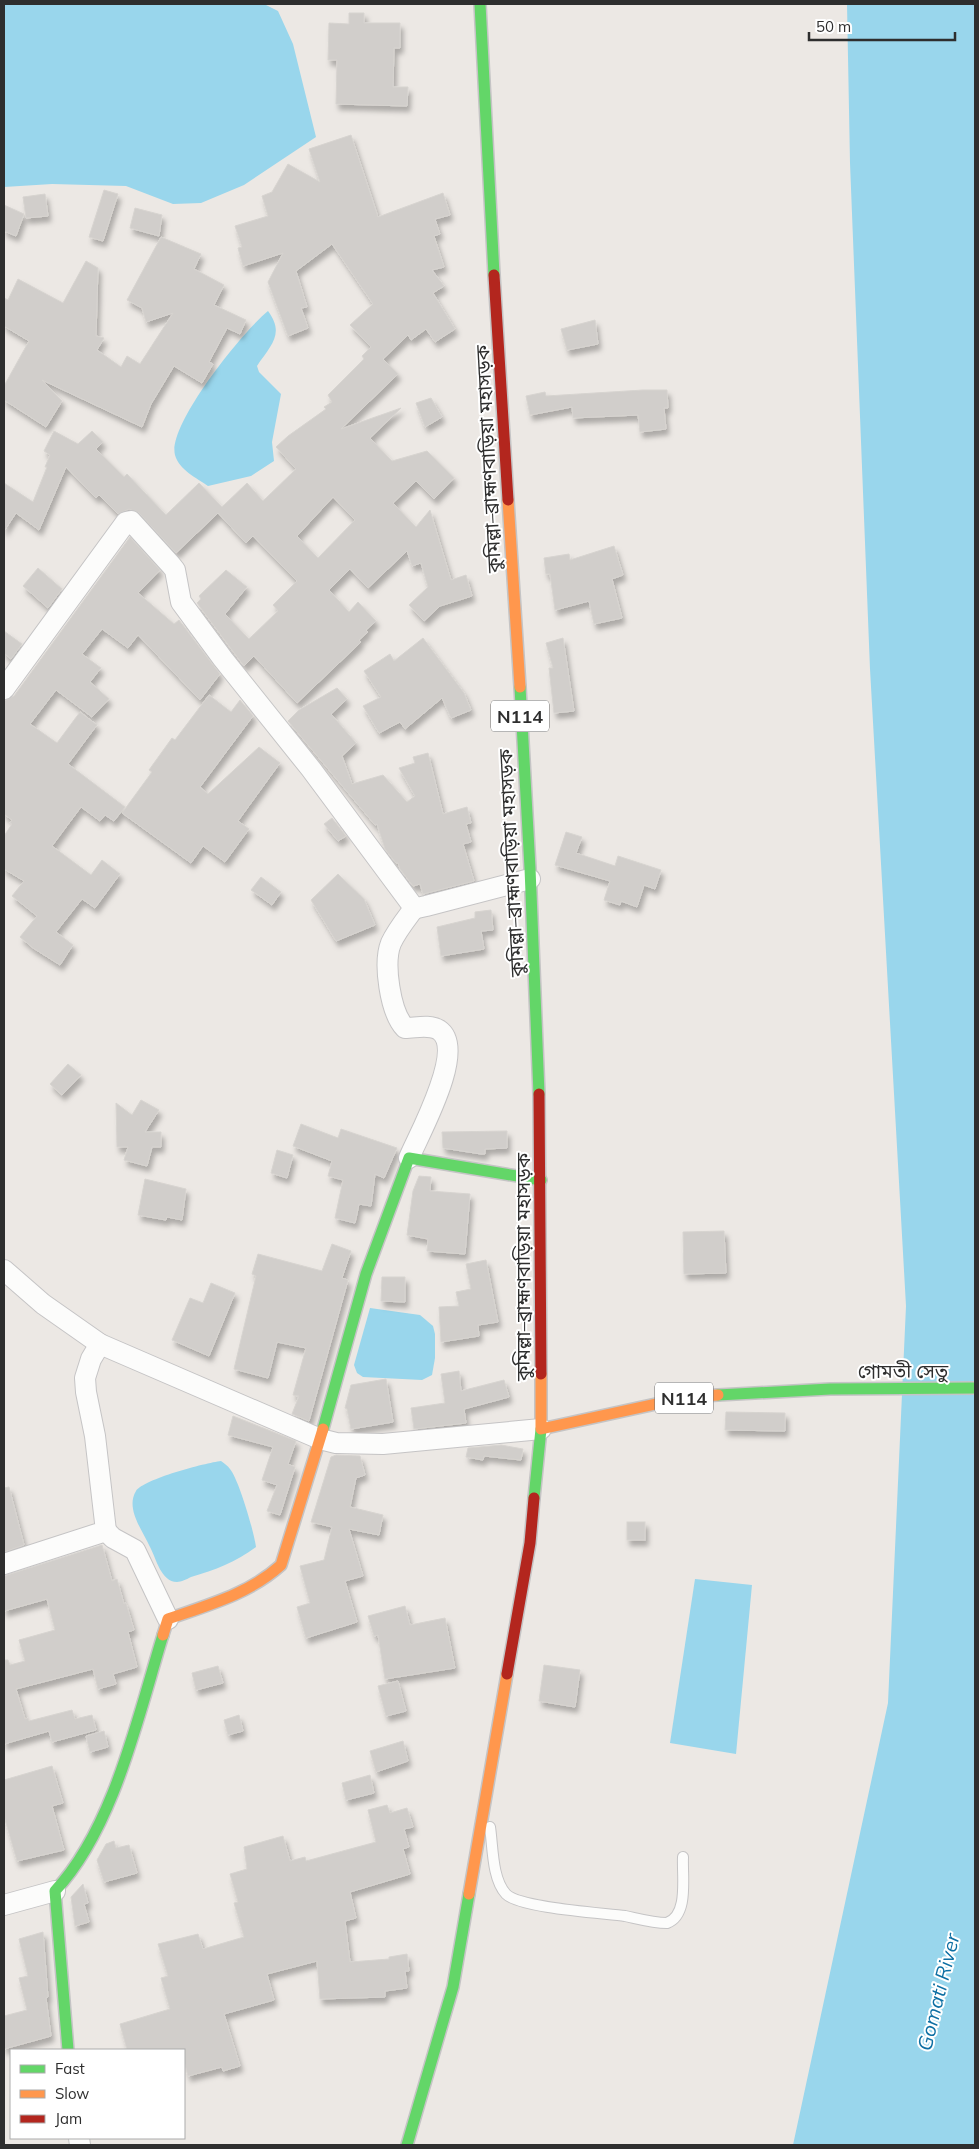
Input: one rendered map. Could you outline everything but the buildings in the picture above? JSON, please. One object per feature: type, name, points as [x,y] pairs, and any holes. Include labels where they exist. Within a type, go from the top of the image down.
[{"type":"main road","name":"কুমিল্লা–ব্রাহ্মণবাড়িয়া মহাসড়ক","points":[[406,2145],[453,1988],[530,1543],[541,1429],[541,1180],[536,998],[509,493],[488,189],[480,4]]},
{"type":"main road","points":[[68,2049],[55,1891],[73,1872],[111,1801],[168,1619],[251,1587],[270,1577],[281,1565],[320,1439],[366,1274],[409,1158],[541,1180]]},
{"type":"main road","name":"গোমতী সেতু","points":[[541,1429],[688,1397],[830,1388],[975,1388]]},
{"type":"street","points":[[4,689],[126,522],[131,521],[175,570],[181,602],[223,659],[311,769],[407,900],[415,907],[426,906],[530,879]]},
{"type":"street","points":[[409,1158],[447,1067],[448,1046],[444,1034],[430,1026],[405,1028],[399,1022],[393,1007],[388,972],[390,944],[415,907]]},
{"type":"street","points":[[4,1270],[43,1304],[100,1344],[320,1439],[336,1443],[383,1444],[541,1429]]},
{"type":"street","points":[[100,1344],[91,1359],[86,1378],[86,1392],[95,1436],[106,1531],[113,1538],[135,1550],[168,1619]]},
{"type":"street","points":[[4,1564],[106,1531]]},
{"type":"street","points":[[4,1905],[55,1891]]},
{"type":"lane","points":[[485,1807],[500,1882],[506,1894],[518,1900],[667,1923],[674,1920],[678,1915],[681,1902],[683,1857]]},
{"type":"water","points":[[4,4],[264,4],[278,11],[293,44],[316,137],[244,185],[201,203],[173,204],[126,186],[52,184],[4,187]]},
{"type":"water","name":"Gomati River","points":[[847,4],[975,4],[975,2145],[793,2145],[888,1703],[906,1306],[870,669],[850,163]]},
{"type":"water","points":[[268,311],[273,319],[276,333],[271,345],[257,366],[259,372],[281,394],[272,442],[274,461],[251,476],[208,486],[180,465],[175,455],[176,441],[195,401],[210,379],[242,337]]},
{"type":"water","points":[[370,1308],[420,1315],[433,1326],[435,1358],[432,1375],[422,1380],[363,1377],[357,1373],[354,1365]]},
{"type":"water","points":[[221,1461],[230,1469],[238,1484],[256,1547],[241,1557],[217,1568],[177,1582],[171,1581],[160,1569],[136,1520],[133,1498],[141,1486],[150,1482],[189,1468]]},
{"type":"water","points":[[695,1579],[752,1585],[736,1754],[670,1743]]},
{"type":"traffic: fast","points":[[480,4],[494,275]]},
{"type":"traffic: fast","points":[[520,687],[530,868],[539,1094]]},
{"type":"traffic: fast","points":[[323,1429],[366,1274],[409,1158],[541,1180]]},
{"type":"traffic: fast","points":[[718,1395],[830,1389],[975,1388]]},
{"type":"traffic: fast","points":[[534,1498],[541,1429]]},
{"type":"traffic: fast","points":[[68,2049],[55,1891],[76,1865],[109,1804],[122,1770],[163,1635]]},
{"type":"traffic: fast","points":[[407,2145],[453,1987],[469,1894]]},
{"type":"traffic: slow","points":[[508,500],[520,687]]},
{"type":"traffic: slow","points":[[541,1374],[541,1429],[688,1397],[718,1395]]},
{"type":"traffic: slow","points":[[163,1635],[168,1619],[242,1591],[269,1575],[281,1565],[323,1429]]},
{"type":"traffic: slow","points":[[469,1894],[507,1674]]},
{"type":"traffic: jam","points":[[494,275],[508,500]]},
{"type":"traffic: jam","points":[[539,1094],[541,1374]]},
{"type":"traffic: jam","points":[[507,1674],[530,1543],[534,1498]]}]
